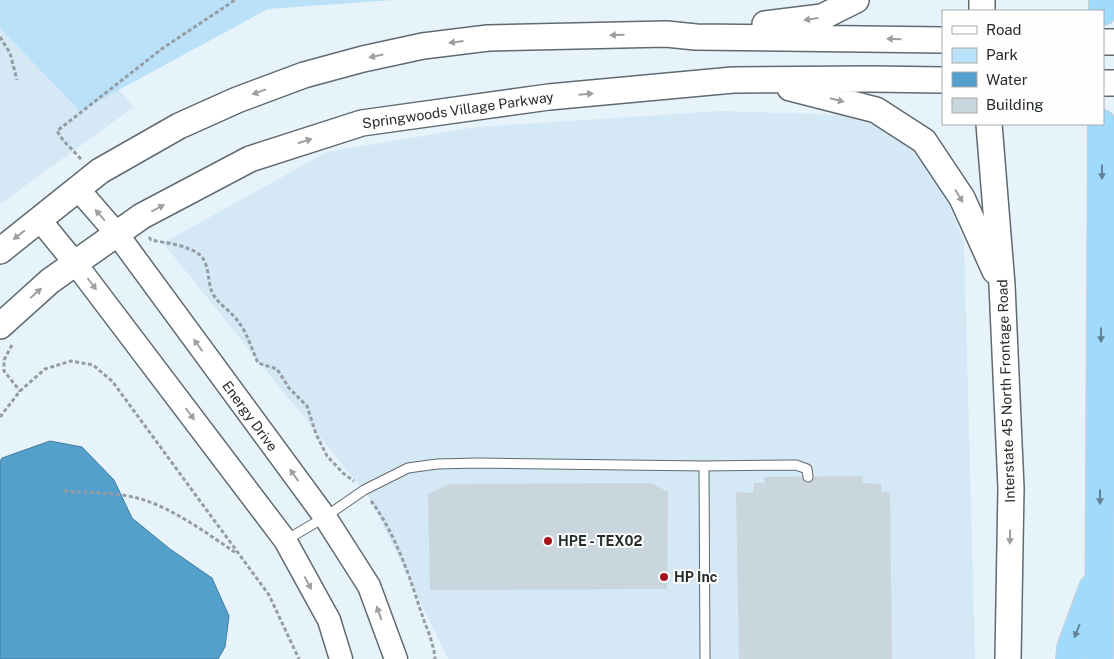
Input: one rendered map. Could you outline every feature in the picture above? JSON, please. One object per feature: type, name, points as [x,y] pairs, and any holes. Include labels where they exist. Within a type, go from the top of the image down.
[{"type":"highway","points":[[1099,659],[1102,125]]},
{"type":"highway","points":[[1070,659],[1071,648],[1100,570]]},
{"type":"main road","points":[[666,34],[696,23],[774,24],[822,17],[856,0]]},
{"type":"main road","points":[[0,251],[87,182],[179,126],[237,100],[304,74],[363,58],[423,46],[488,38],[666,34],[696,37],[942,40]]},
{"type":"main road","name":"Springwoods Village Parkway","points":[[7,334],[50,282],[142,216],[250,159],[362,123],[549,97],[733,80],[942,80]]},
{"type":"main road","points":[[756,80],[876,110],[924,141],[962,198],[1002,285]]},
{"type":"main road","name":"Interstate 45 North Frontage Road","points":[[989,125],[1002,285],[1011,488],[1008,659]]},
{"type":"street","name":"Energy Drive","points":[[87,182],[126,227],[131,253],[325,517],[369,586],[396,659]]},
{"type":"street","points":[[39,219],[75,263],[285,540],[328,620],[341,659]]},
{"type":"lane","points":[[285,540],[325,517],[364,490],[408,468],[437,464],[796,465],[807,469],[808,477]]},
{"type":"lane","points":[[704,466],[705,659]]},
{"type":"path","points":[[87,182],[57,131],[163,48],[235,0]]},
{"type":"path","points":[[0,37],[10,53],[17,80]]},
{"type":"path","points":[[126,227],[151,240],[184,247],[200,255],[208,271],[211,290],[219,303],[240,324],[258,363],[277,370],[290,388],[307,406],[316,434],[327,456],[344,473],[359,484],[380,512],[394,540],[419,604],[436,659]]},
{"type":"path","points":[[131,253],[151,240]]},
{"type":"path","points":[[7,334],[4,371],[20,391]]},
{"type":"path","points":[[0,416],[20,391],[45,369],[71,361],[93,365],[112,381],[269,595],[299,659]]},
{"type":"path","points":[[64,491],[106,494],[142,500],[193,525],[239,555]]},
{"type":"shaded area","points":[[0,0],[45,6],[134,107],[0,204]]},
{"type":"shaded area","points":[[722,111],[842,115],[924,141],[964,242],[975,659],[448,659],[371,500],[163,243],[327,152],[477,127]]},
{"type":"green space","points":[[0,0],[393,0],[268,9],[80,111],[0,28]]},
{"type":"water","points":[[50,441],[82,447],[114,480],[132,518],[170,549],[212,578],[229,616],[225,647],[218,659],[0,659],[0,461],[2,458]]},
{"type":"building","points":[[862,476],[863,483],[881,484],[881,492],[890,493],[892,659],[739,659],[736,492],[753,493],[754,483],[765,483],[764,477]]},
{"type":"building","name":"HPE - TEX02","points":[[651,483],[668,492],[667,589],[430,590],[428,494],[449,484]]},
{"type":"place","name":"HPE - TEX02","points":[[548,541]]},
{"type":"place","name":"HP Inc","points":[[664,577]]}]
